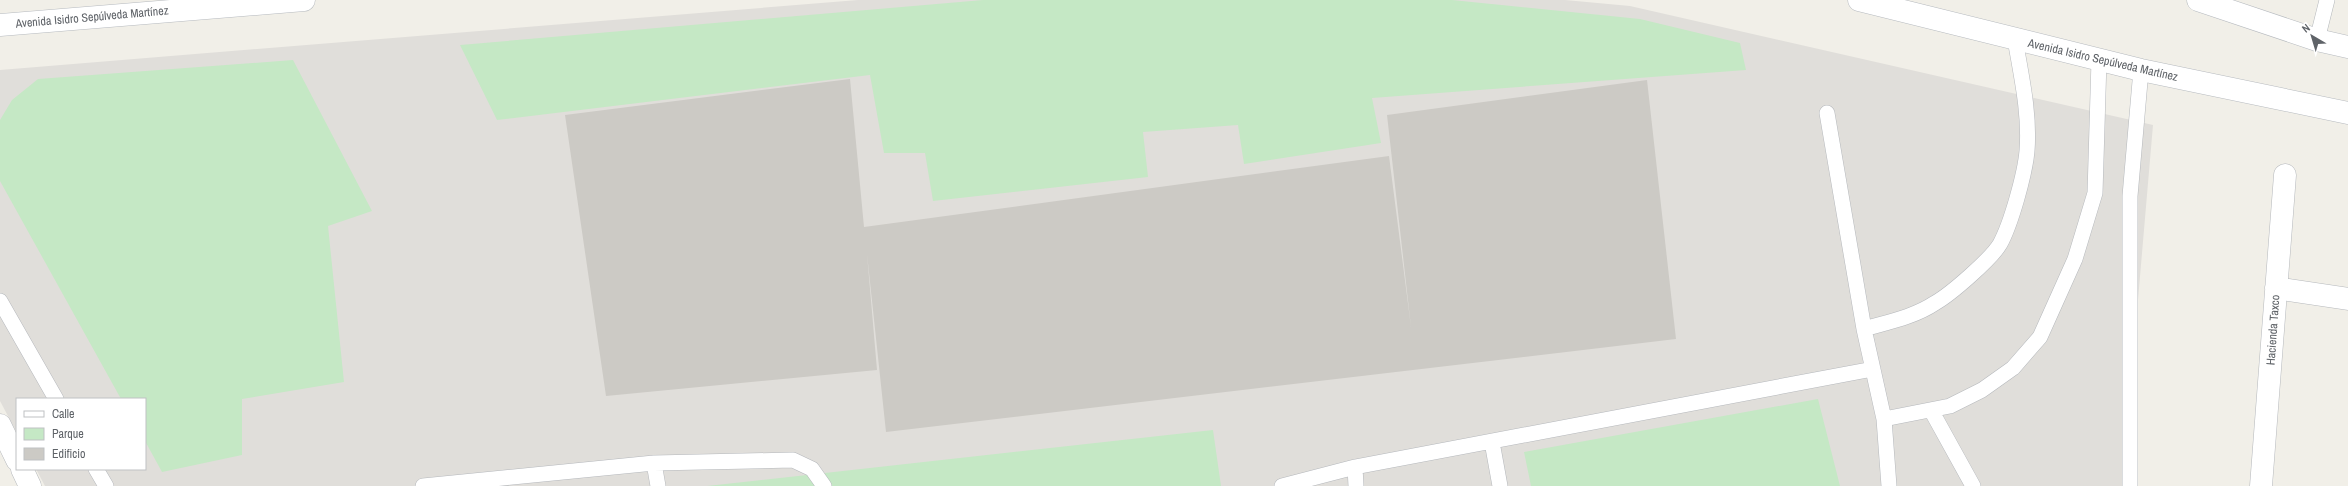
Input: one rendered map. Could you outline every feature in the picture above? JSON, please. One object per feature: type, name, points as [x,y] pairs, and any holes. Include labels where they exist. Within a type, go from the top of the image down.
[{"type":"main road","name":"Avenida Isidro Sepúlveda Martínez","points":[[0,25],[304,0]]},
{"type":"main road","name":"Avenida Isidro Sepúlveda Martínez","points":[[1859,0],[2141,70],[2348,114]]},
{"type":"main road","points":[[2198,0],[2317,40],[2348,47]]},
{"type":"main road","name":"Hacienda Taxco","points":[[2261,486],[2285,175]]},
{"type":"main road","points":[[2276,288],[2348,299]]},
{"type":"main road","points":[[0,425],[16,458]]},
{"type":"main road","points":[[22,470],[30,486]]},
{"type":"lane","points":[[2317,40],[2327,0]]},
{"type":"lane","points":[[1864,329],[1902,318],[1935,303],[1969,277],[2000,244],[2018,195],[2027,151],[2025,103],[2015,39]]},
{"type":"lane","points":[[1884,419],[1950,406],[1982,390],[2013,368],[2040,338],[2075,259],[2095,193],[2099,60]]},
{"type":"lane","points":[[2130,486],[2130,196],[2141,70]]},
{"type":"lane","points":[[1827,113],[1864,329],[1884,419],[1889,486]]},
{"type":"lane","points":[[0,301],[55,398]]},
{"type":"lane","points":[[1282,486],[1355,467],[1873,369]]},
{"type":"lane","points":[[1931,410],[1973,486]]},
{"type":"lane","points":[[1492,442],[1500,486]]},
{"type":"lane","points":[[423,486],[654,463],[793,460],[812,469],[824,486]]},
{"type":"lane","points":[[654,463],[658,486]]},
{"type":"lane","points":[[1355,467],[1356,486]]},
{"type":"lane","points":[[97,470],[106,486]]},
{"type":"shaded area","points":[[858,0],[1565,0],[1630,6],[2153,125],[2122,486],[45,486],[37,470],[146,470],[146,398],[16,398],[16,431],[0,401],[0,70]]},
{"type":"green space","points":[[983,0],[1452,0],[1640,19],[1740,43],[1746,70],[1372,98],[1381,143],[1244,164],[1238,125],[1143,132],[1148,177],[933,201],[925,153],[884,153],[870,75],[497,120],[460,45]]},
{"type":"green space","points":[[293,60],[372,211],[328,226],[344,382],[242,399],[242,455],[162,472],[146,443],[146,398],[120,398],[0,181],[0,120],[12,100],[38,79]]},
{"type":"green space","points":[[1818,399],[1840,486],[1531,486],[1524,452]]},
{"type":"green space","points":[[1213,430],[1221,486],[707,486]]},
{"type":"building","points":[[850,79],[864,227],[1389,156],[1411,327],[1387,115],[1647,80],[1676,339],[886,432],[867,254],[877,370],[606,396],[565,115]]}]
